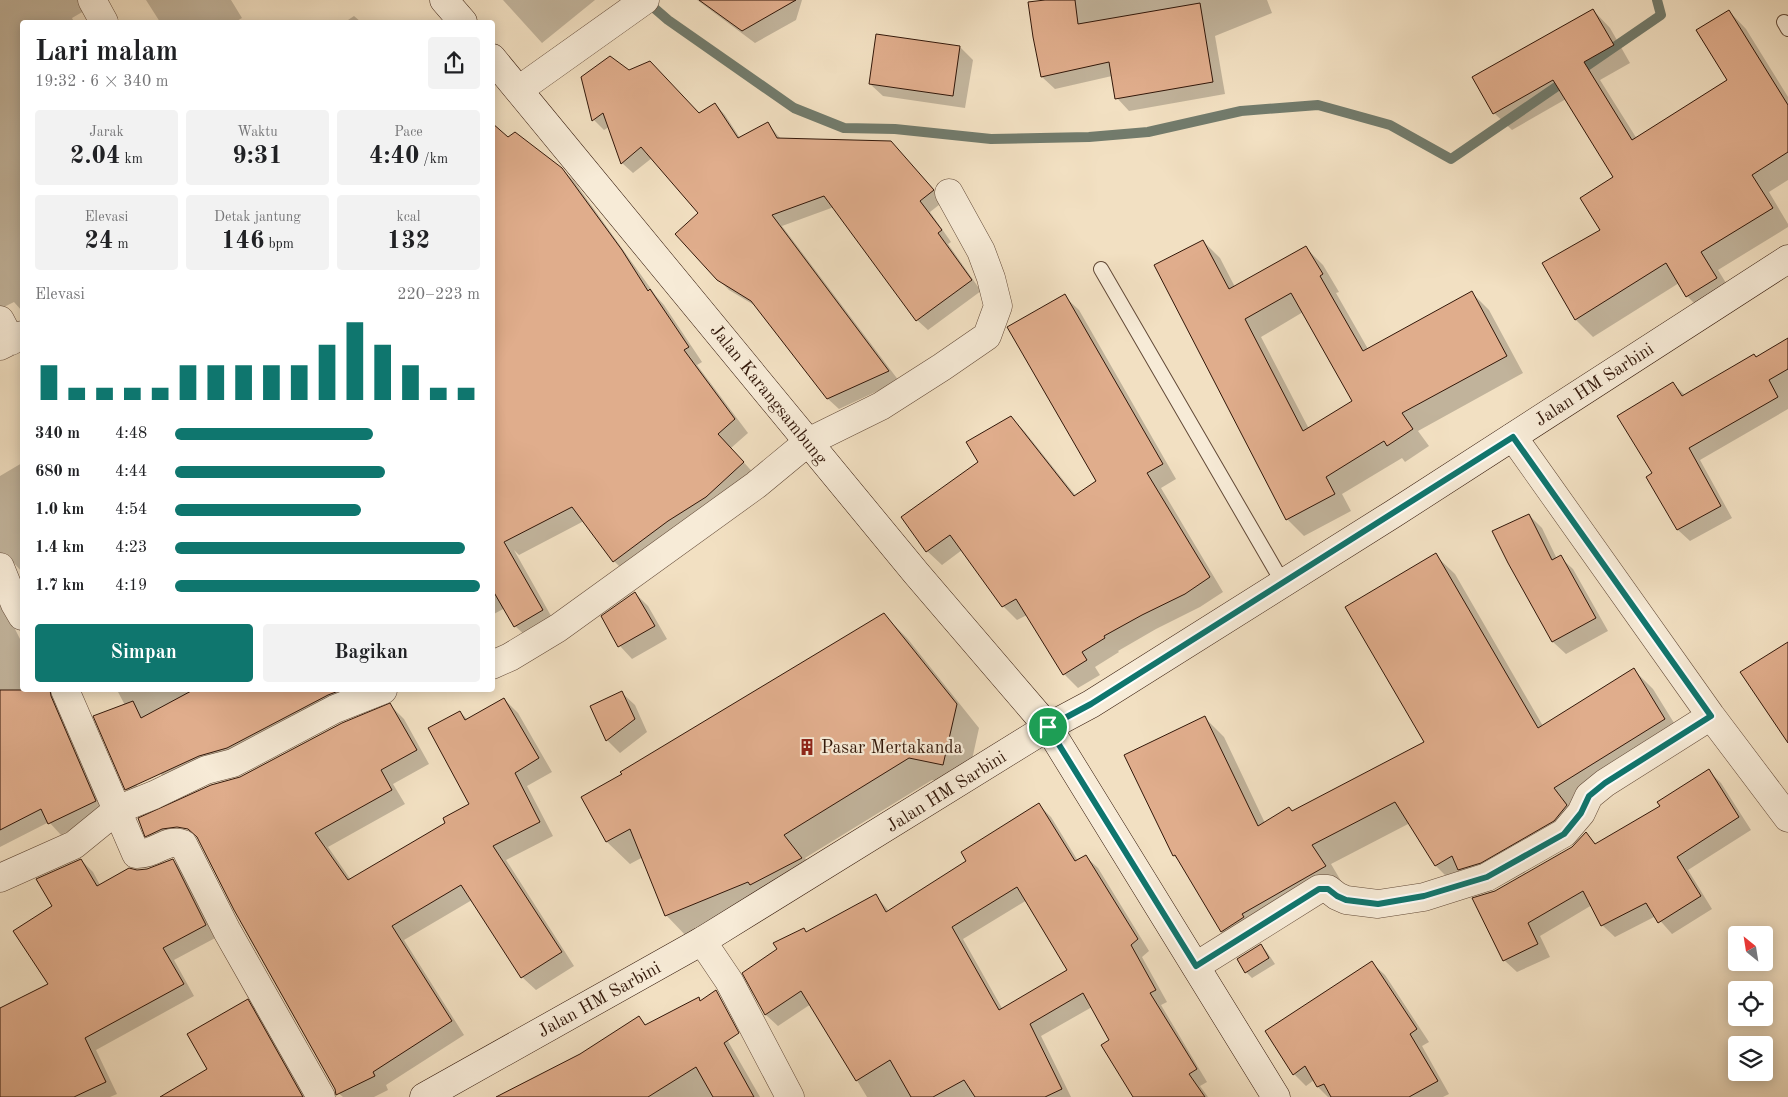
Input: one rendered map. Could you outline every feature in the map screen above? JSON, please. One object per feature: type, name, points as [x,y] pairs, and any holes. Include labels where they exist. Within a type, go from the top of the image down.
[{"type":"street","points":[[92,0],[103,20]]},
{"type":"street","points":[[444,0],[461,20]]},
{"type":"street","points":[[520,89],[645,0]]},
{"type":"street","name":"Jalan Karangsambung","points":[[495,66],[520,89],[916,573],[1048,727],[1276,1097]]},
{"type":"street","points":[[495,663],[510,657],[558,628],[756,485],[808,442],[881,406],[987,336],[998,306],[991,278],[981,251],[949,193]]},
{"type":"street","name":"Jalan HM Sarbini","points":[[424,1097],[702,941],[1048,727],[1091,704],[1513,437],[1788,259]]},
{"type":"street","points":[[1513,437],[1711,716],[1788,818]]},
{"type":"street","points":[[0,567],[20,606]]},
{"type":"street","points":[[66,692],[136,854],[145,854],[170,842],[177,841],[182,844],[227,931],[321,1097]]},
{"type":"street","points":[[0,878],[74,845],[117,810],[206,770],[233,763],[335,709],[378,692]]},
{"type":"street","points":[[1196,966],[1319,889],[1328,889],[1346,900],[1378,904],[1424,896],[1487,877],[1564,834],[1581,813],[1589,796],[1605,783],[1711,716]]},
{"type":"street","points":[[702,941],[728,981],[790,1097]]},
{"type":"lane","points":[[1101,269],[1283,583]]},
{"type":"building","points":[[699,0],[796,0],[742,31]]},
{"type":"building","points":[[1075,0],[1078,24],[1200,3],[1213,82],[1115,99],[1109,62],[1041,77],[1028,2]]},
{"type":"building","points":[[1593,9],[1614,45],[1584,62],[1632,140],[1727,80],[1696,30],[1729,10],[1788,105],[1788,152],[1752,175],[1773,208],[1701,252],[1717,278],[1686,297],[1666,263],[1575,320],[1542,263],[1600,230],[1580,198],[1613,177],[1553,80],[1493,114],[1472,77]]},
{"type":"building","points":[[876,34],[960,46],[953,96],[869,84]]},
{"type":"building","points":[[610,56],[629,70],[650,61],[699,113],[715,103],[738,138],[768,122],[777,138],[891,141],[934,190],[920,201],[942,230],[938,233],[972,280],[916,321],[824,196],[772,215],[889,371],[827,399],[751,301],[717,280],[675,234],[698,213],[641,147],[621,164],[603,113],[592,121],[581,77]]},
{"type":"building","points":[[495,126],[508,137],[515,132],[562,168],[622,250],[648,291],[650,289],[689,347],[684,350],[735,419],[718,434],[744,462],[706,497],[668,521],[613,562],[572,507],[504,542],[543,610],[514,627],[495,594]]},
{"type":"building","points":[[1203,240],[1229,289],[1306,246],[1323,274],[1320,276],[1363,351],[1472,291],[1507,356],[1402,413],[1413,429],[1387,446],[1384,441],[1326,477],[1335,494],[1286,520],[1154,265]],"holes":[[[1291,293],[1352,401],[1303,431],[1245,319]]]},
{"type":"building","points":[[1065,294],[1163,464],[1147,473],[1210,577],[1185,594],[1104,636],[1105,638],[1082,652],[1087,660],[1063,675],[1016,599],[1002,607],[950,535],[926,552],[901,517],[978,462],[966,442],[1011,416],[1074,496],[1096,481],[1007,327]]},
{"type":"building","points":[[1788,338],[1788,369],[1769,380],[1778,397],[1689,448],[1721,506],[1677,530],[1646,477],[1652,473],[1617,416],[1673,382],[1682,396],[1754,354],[1756,357]]},
{"type":"building","points":[[1529,514],[1552,560],[1561,555],[1596,618],[1552,642],[1492,531]]},
{"type":"building","points":[[1436,553],[1538,728],[1634,668],[1665,719],[1554,788],[1567,805],[1554,821],[1481,863],[1458,870],[1452,856],[1435,866],[1395,802],[1312,845],[1326,866],[1242,914],[1244,917],[1221,932],[1175,855],[1173,856],[1124,755],[1205,716],[1258,826],[1289,807],[1292,811],[1424,742],[1345,607]]},
{"type":"building","points":[[635,592],[655,626],[618,647],[601,616]]},
{"type":"building","name":"Pasar Mertakanda","points":[[884,613],[957,704],[943,765],[909,758],[784,835],[802,858],[750,885],[748,882],[665,916],[630,829],[606,842],[581,797],[622,774],[620,772]]},
{"type":"building","points":[[1788,642],[1788,743],[1740,672]]},
{"type":"building","points":[[0,690],[50,692],[96,801],[48,824],[41,809],[0,830]]},
{"type":"building","points":[[622,691],[635,719],[606,741],[590,706]]},
{"type":"building","points":[[189,692],[336,692],[227,748],[199,756],[125,790],[93,716],[133,701],[141,718]]},
{"type":"building","points":[[504,698],[539,758],[515,773],[540,822],[493,846],[562,952],[521,978],[461,885],[392,926],[452,1021],[373,1072],[375,1076],[336,1095],[335,1089],[234,910],[197,837],[188,829],[177,827],[162,829],[145,837],[138,818],[211,785],[240,777],[342,723],[390,703],[417,750],[381,770],[392,790],[315,833],[348,880],[445,823],[443,818],[469,804],[428,728],[460,711],[465,720]]},
{"type":"building","points":[[1709,769],[1739,817],[1677,857],[1701,896],[1658,923],[1646,903],[1601,926],[1583,891],[1528,923],[1538,944],[1503,961],[1472,898],[1495,891],[1572,847],[1586,832],[1595,844],[1660,806],[1657,802]]},
{"type":"building","points":[[1039,803],[1075,861],[1086,855],[1138,939],[1131,945],[1156,990],[1150,993],[1197,1069],[1189,1074],[1205,1097],[1133,1097],[1101,1045],[1109,1040],[1083,993],[1030,1024],[1062,1089],[1045,1097],[975,1097],[964,1080],[933,1097],[911,1097],[890,1060],[856,1081],[801,991],[765,1015],[742,973],[777,949],[773,943],[804,928],[806,932],[876,894],[886,912],[966,861],[961,852]],"holes":[[[1017,887],[1067,970],[999,1010],[952,927]]]},
{"type":"building","points":[[81,859],[97,886],[129,868],[137,870],[147,869],[173,859],[206,925],[163,948],[184,984],[85,1038],[106,1082],[74,1097],[0,1097],[0,1008],[48,984],[13,931],[52,906],[36,879]]},
{"type":"building","points":[[1261,944],[1269,958],[1245,973],[1237,959]]},
{"type":"building","points":[[1372,961],[1417,1029],[1410,1034],[1438,1081],[1409,1097],[1331,1097],[1324,1084],[1317,1087],[1305,1066],[1293,1075],[1265,1031]]},
{"type":"building","points":[[716,990],[739,1033],[724,1043],[754,1097],[713,1097],[696,1067],[648,1097],[496,1097],[580,1054],[639,1016],[645,1025],[699,997],[700,1001]]},
{"type":"building","points":[[248,999],[303,1097],[160,1097],[207,1069],[187,1034]]},
{"type":"waterway","points":[[646,1],[668,20],[794,108],[844,128],[895,129],[991,139],[1089,137],[1148,132],[1241,111],[1318,105],[1390,125],[1451,159],[1661,15],[1657,0]]},
{"type":"place","name":"Pasar Mertakanda","points":[[807,747]]},
{"type":"route","points":[[1513,437],[1711,716],[1605,783],[1589,796],[1581,813],[1564,834],[1487,877],[1424,896],[1378,904],[1346,900],[1328,889],[1319,889],[1196,966],[1048,727],[1091,704],[1513,437]]}]
